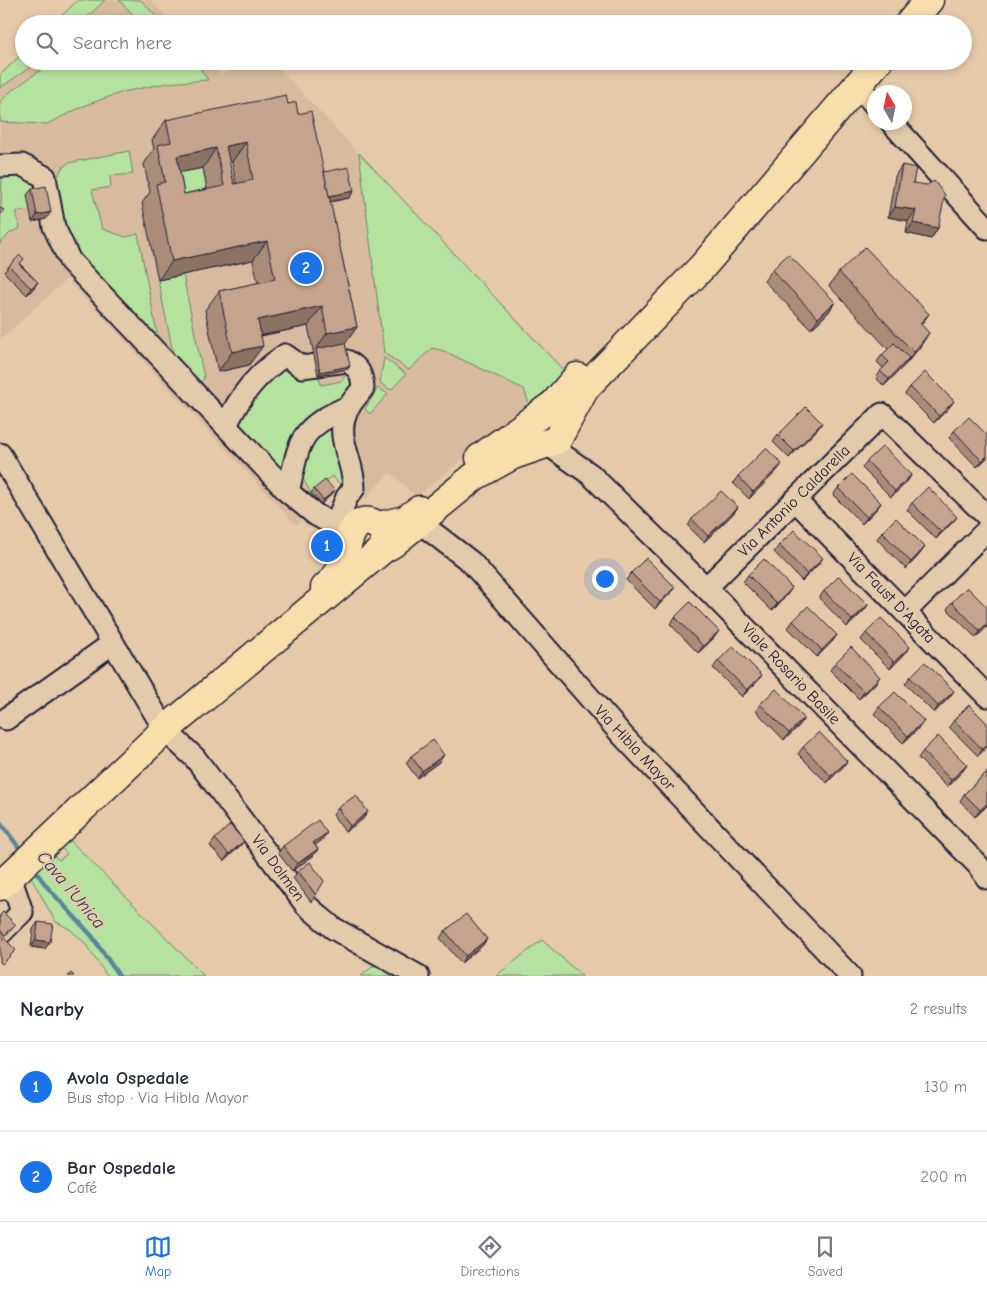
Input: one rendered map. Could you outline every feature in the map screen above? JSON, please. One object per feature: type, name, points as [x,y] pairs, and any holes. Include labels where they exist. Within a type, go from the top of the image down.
[{"type":"main road","points":[[916,15],[929,0]]},
{"type":"main road","points":[[10,876],[165,730],[305,612],[336,590],[379,544],[419,522],[475,476],[513,455],[548,430],[554,404],[576,379],[629,340],[703,266],[866,94],[875,70]]},
{"type":"main road","points":[[344,535],[358,556],[363,558],[405,520],[491,450],[548,430]]},
{"type":"main road","points":[[305,612],[339,572],[344,535]]},
{"type":"street","points":[[899,130],[987,228]]},
{"type":"street","points":[[0,166],[22,165],[45,177],[54,227],[70,261],[288,492],[344,535]]},
{"type":"street","points":[[226,426],[236,404],[251,383],[284,355],[302,367],[348,361],[356,366],[361,373],[363,388],[348,407],[342,423],[343,441],[354,473],[354,488],[347,497],[344,535]]},
{"type":"street","points":[[288,492],[298,448],[306,433],[317,422],[348,407]]},
{"type":"street","name":"Via Antonio Caldarella","points":[[706,588],[882,414],[987,516]]},
{"type":"street","name":"Viale Rosario Basile","points":[[548,430],[984,866]]},
{"type":"street","name":"Via Dolmen","points":[[0,454],[165,730],[195,758],[306,906],[333,928],[418,976]]},
{"type":"street","name":"Via Faust D'Agata","points":[[795,500],[987,696]]},
{"type":"street","name":"Via Hibla Mayor","points":[[419,522],[471,562],[623,736],[850,976]]},
{"type":"street","points":[[905,612],[987,530]]},
{"type":"street","points":[[6,719],[113,643]]},
{"type":"street","points":[[0,934],[22,912],[10,876]]},
{"type":"shaded area","points":[[78,0],[151,0],[165,15],[62,15]]},
{"type":"shaded area","points":[[15,61],[15,70],[217,70],[222,75],[227,70],[280,70],[567,374],[416,497],[390,472],[367,497],[341,485],[332,476],[323,483],[332,494],[296,525],[67,279],[2,338],[0,336],[0,75]]},
{"type":"green space","points":[[78,0],[105,0],[89,15],[62,15]]},
{"type":"green space","points":[[119,0],[141,0],[155,15],[133,15]]},
{"type":"green space","points":[[15,61],[15,70],[26,70],[0,88],[0,75]]},
{"type":"green space","points":[[41,70],[201,70],[208,80],[166,83],[123,92],[86,105],[47,124],[0,122],[0,102],[10,92]]},
{"type":"green space","points":[[129,151],[133,174],[110,176],[111,187],[92,190],[102,229],[126,237],[138,234],[158,339],[155,343],[82,262],[64,230],[55,185],[61,169],[68,163]]},
{"type":"green space","points":[[359,153],[567,374],[529,404],[524,389],[444,351],[432,348],[409,370],[384,353]]},
{"type":"green space","points":[[203,168],[210,205],[171,213],[163,176]]},
{"type":"green space","points":[[2,173],[24,179],[33,184],[41,193],[30,210],[16,212],[20,228],[10,233],[0,244]]},
{"type":"green space","points":[[183,275],[204,378],[200,385],[174,357],[158,280]]},
{"type":"green space","points":[[384,358],[406,374],[391,390],[380,383]]},
{"type":"green space","points":[[285,362],[298,377],[318,375],[321,385],[342,381],[348,369],[358,382],[283,472],[248,440],[241,430],[239,421],[240,411],[252,392]]},
{"type":"green space","points":[[378,388],[388,394],[370,414],[365,409]]},
{"type":"green space","points":[[333,421],[350,475],[341,485],[332,476],[311,493],[303,479],[301,466],[314,437]]},
{"type":"green space","points":[[68,838],[204,976],[107,976],[84,942],[71,930],[55,921],[31,877],[52,854],[59,860],[67,854],[60,847]]},
{"type":"green space","points":[[542,940],[582,976],[496,976]]},
{"type":"green space","points":[[379,961],[391,974],[396,976],[361,976]]},
{"type":"building","points":[[286,95],[288,104],[296,102],[298,114],[311,111],[357,327],[327,333],[322,306],[258,320],[263,346],[232,352],[219,291],[275,279],[267,241],[172,261],[156,184],[165,182],[158,145],[171,142],[166,120]],"holes":[[[246,142],[253,180],[234,184],[226,146]],[[216,148],[224,186],[184,194],[177,156]]]},
{"type":"building","points":[[902,165],[916,168],[913,183],[927,185],[934,181],[945,195],[938,228],[913,223],[916,210],[895,207]]},
{"type":"building","points":[[349,167],[354,191],[329,196],[324,172]]},
{"type":"building","points":[[46,186],[51,212],[37,215],[32,189]]},
{"type":"building","points":[[865,247],[929,314],[920,323],[929,333],[914,352],[839,272]]},
{"type":"building","points":[[788,254],[835,302],[818,318],[772,270]]},
{"type":"building","points":[[20,255],[24,259],[19,264],[38,282],[31,288],[9,266]]},
{"type":"building","points":[[345,343],[350,366],[320,372],[316,349]]},
{"type":"building","points":[[894,343],[909,358],[889,379],[880,371],[889,362],[882,355]]},
{"type":"building","points":[[925,372],[954,401],[939,416],[910,387]]},
{"type":"building","points":[[806,407],[822,423],[794,451],[778,435]]},
{"type":"building","points":[[969,417],[987,435],[987,456],[982,461],[954,431]]},
{"type":"building","points":[[883,446],[911,475],[895,491],[867,461]]},
{"type":"building","points":[[766,448],[782,464],[753,492],[738,476]]},
{"type":"building","points":[[852,474],[881,503],[867,517],[838,488]]},
{"type":"building","points":[[325,480],[335,491],[323,500],[314,489]]},
{"type":"building","points":[[928,487],[957,517],[941,532],[912,503]]},
{"type":"building","points":[[721,491],[738,507],[708,536],[692,519]]},
{"type":"building","points":[[896,518],[925,547],[911,562],[882,532]]},
{"type":"building","points":[[794,530],[823,558],[807,574],[779,545]]},
{"type":"building","points":[[646,558],[675,587],[660,602],[631,573]]},
{"type":"building","points":[[764,559],[792,588],[777,604],[748,575]]},
{"type":"building","points":[[839,576],[868,605],[852,620],[824,591]]},
{"type":"building","points":[[967,587],[987,607],[987,625],[980,631],[952,602]]},
{"type":"building","points":[[690,602],[719,631],[703,646],[675,617]]},
{"type":"building","points":[[808,606],[837,635],[822,650],[793,621]]},
{"type":"building","points":[[881,618],[910,647],[894,662],[866,633]]},
{"type":"building","points":[[733,646],[762,675],[747,690],[718,661]]},
{"type":"building","points":[[851,647],[880,677],[864,692],[835,663]]},
{"type":"building","points":[[925,662],[954,691],[938,706],[910,677]]},
{"type":"building","points":[[776,689],[804,718],[789,733],[760,704]]},
{"type":"building","points":[[895,692],[924,721],[908,736],[879,707]]},
{"type":"building","points":[[969,705],[987,723],[987,745],[982,749],[954,720]]},
{"type":"building","points":[[819,732],[847,761],[831,776],[803,747]]},
{"type":"building","points":[[938,736],[967,765],[951,780],[923,751]]},
{"type":"building","points":[[433,740],[444,755],[422,771],[411,756]]},
{"type":"building","points":[[987,772],[987,804],[980,810],[964,794]]},
{"type":"building","points":[[356,795],[368,812],[350,826],[338,808]]},
{"type":"building","points":[[318,820],[327,833],[313,843],[318,849],[297,864],[283,846]]},
{"type":"building","points":[[230,825],[244,841],[229,854],[215,839]]},
{"type":"building","points":[[310,862],[324,881],[316,895],[298,871]]},
{"type":"building","points":[[3,912],[16,925],[5,935],[0,930],[0,915]]},
{"type":"building","points":[[466,914],[487,939],[466,956],[445,931]]},
{"type":"building","points":[[38,922],[53,924],[50,942],[36,940]]},
{"type":"building","points":[[4,938],[16,950],[2,964],[0,962],[0,942]]},
{"type":"waterway","name":"Cava l'Unica","points":[[0,822],[23,853]]},
{"type":"waterway","name":"Cava l'Unica","points":[[33,868],[48,888],[92,936],[119,976]]},
{"type":"place","name":"Bar Ospedale","points":[[306,268]]},
{"type":"place","name":"Avola Ospedale","points":[[327,546]]}]
